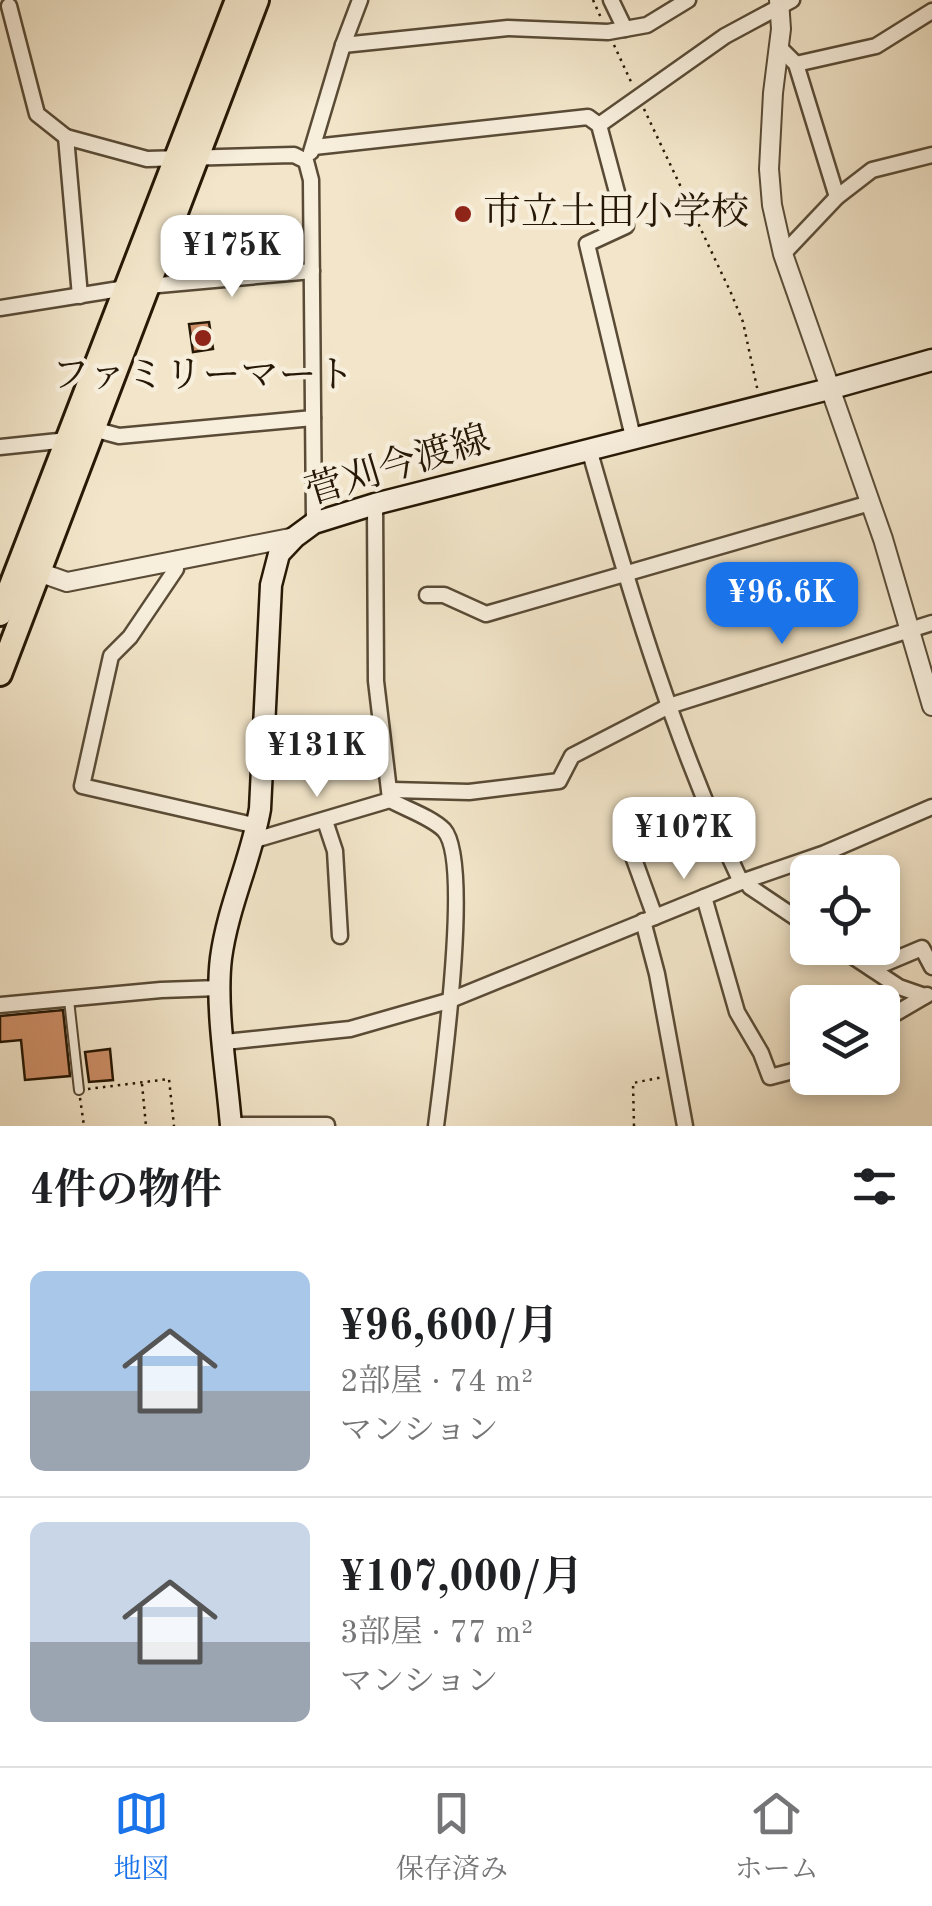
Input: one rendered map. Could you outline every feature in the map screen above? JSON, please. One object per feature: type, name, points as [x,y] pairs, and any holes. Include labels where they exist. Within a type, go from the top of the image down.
[{"type":"highway","points":[[186,160],[188,92],[223,0]]},
{"type":"highway","points":[[190,121],[237,0]]},
{"type":"highway","points":[[0,674],[68,440],[137,287],[186,160],[238,52],[257,0]]},
{"type":"highway","points":[[238,52],[257,44],[274,0]]},
{"type":"highway","points":[[0,614],[29,569],[92,429],[137,287]]},
{"type":"main road","name":"菅刈今渡線","points":[[231,1125],[219,988],[230,914],[256,833],[271,585],[279,554],[314,523],[375,504],[932,360]]},
{"type":"street","points":[[314,523],[310,154],[360,0]]},
{"type":"street","points":[[611,0],[625,29]]},
{"type":"street","points":[[343,45],[508,28],[608,32],[646,25],[688,0]]},
{"type":"street","points":[[784,2],[769,168],[772,204],[783,254],[870,502],[932,706]]},
{"type":"street","points":[[599,125],[725,36],[784,2]]},
{"type":"street","points":[[10,6],[37,114],[66,136],[147,159],[310,154],[588,118],[599,125],[626,226],[587,244],[633,437]]},
{"type":"street","points":[[796,64],[876,46],[932,11]]},
{"type":"street","points":[[778,46],[796,64],[837,198]]},
{"type":"street","points":[[66,136],[80,296]]},
{"type":"street","points":[[783,254],[837,198],[872,170],[932,155]]},
{"type":"street","points":[[0,308],[137,287],[312,271]]},
{"type":"street","points":[[92,429],[119,436],[313,418]]},
{"type":"street","points":[[0,447],[68,440]]},
{"type":"street","points":[[589,448],[625,576],[710,818],[744,881],[790,914]]},
{"type":"street","points":[[427,595],[444,595],[486,614],[870,502]]},
{"type":"street","points":[[375,504],[376,681],[391,795],[442,828],[452,848],[457,948],[436,1126]]},
{"type":"street","points":[[29,569],[67,582],[295,537]]},
{"type":"street","points":[[176,559],[176,568],[130,637],[112,656],[82,786],[256,833],[324,821],[391,795],[469,792],[559,781],[572,756],[669,706],[932,623]]},
{"type":"street","points":[[225,1042],[350,1029],[448,1001],[932,807]]},
{"type":"street","points":[[685,1126],[649,919],[630,848],[710,818]]},
{"type":"street","points":[[324,821],[335,850],[340,936]]},
{"type":"street","points":[[704,897],[737,1012],[761,1052],[770,1077],[790,1072]]},
{"type":"street","points":[[872,970],[922,948],[932,967]]},
{"type":"street","points":[[865,965],[899,988],[928,994]]},
{"type":"street","points":[[0,1005],[219,988]]},
{"type":"street","points":[[900,1010],[928,994]]},
{"type":"street","points":[[231,1125],[328,1125]]},
{"type":"lane","points":[[70,1000],[79,1090]]},
{"type":"path","points":[[593,0],[732,293],[743,322],[758,394]]},
{"type":"path","points":[[634,1126],[633,1082],[674,1075]]},
{"type":"path","points":[[84,1126],[79,1090],[169,1079],[174,1126]]},
{"type":"path","points":[[142,1082],[146,1126]]},
{"type":"building","points":[[209,322],[213,349],[193,352],[189,324]]},
{"type":"building","points":[[63,1010],[70,1076],[25,1080],[21,1040],[0,1042],[0,1016]]},
{"type":"building","points":[[110,1049],[113,1080],[89,1082],[85,1052]]},
{"type":"place","name":"市立土田小学校","points":[[463,214]]},
{"type":"place","name":"ファミリーマート","points":[[203,338]]}]
